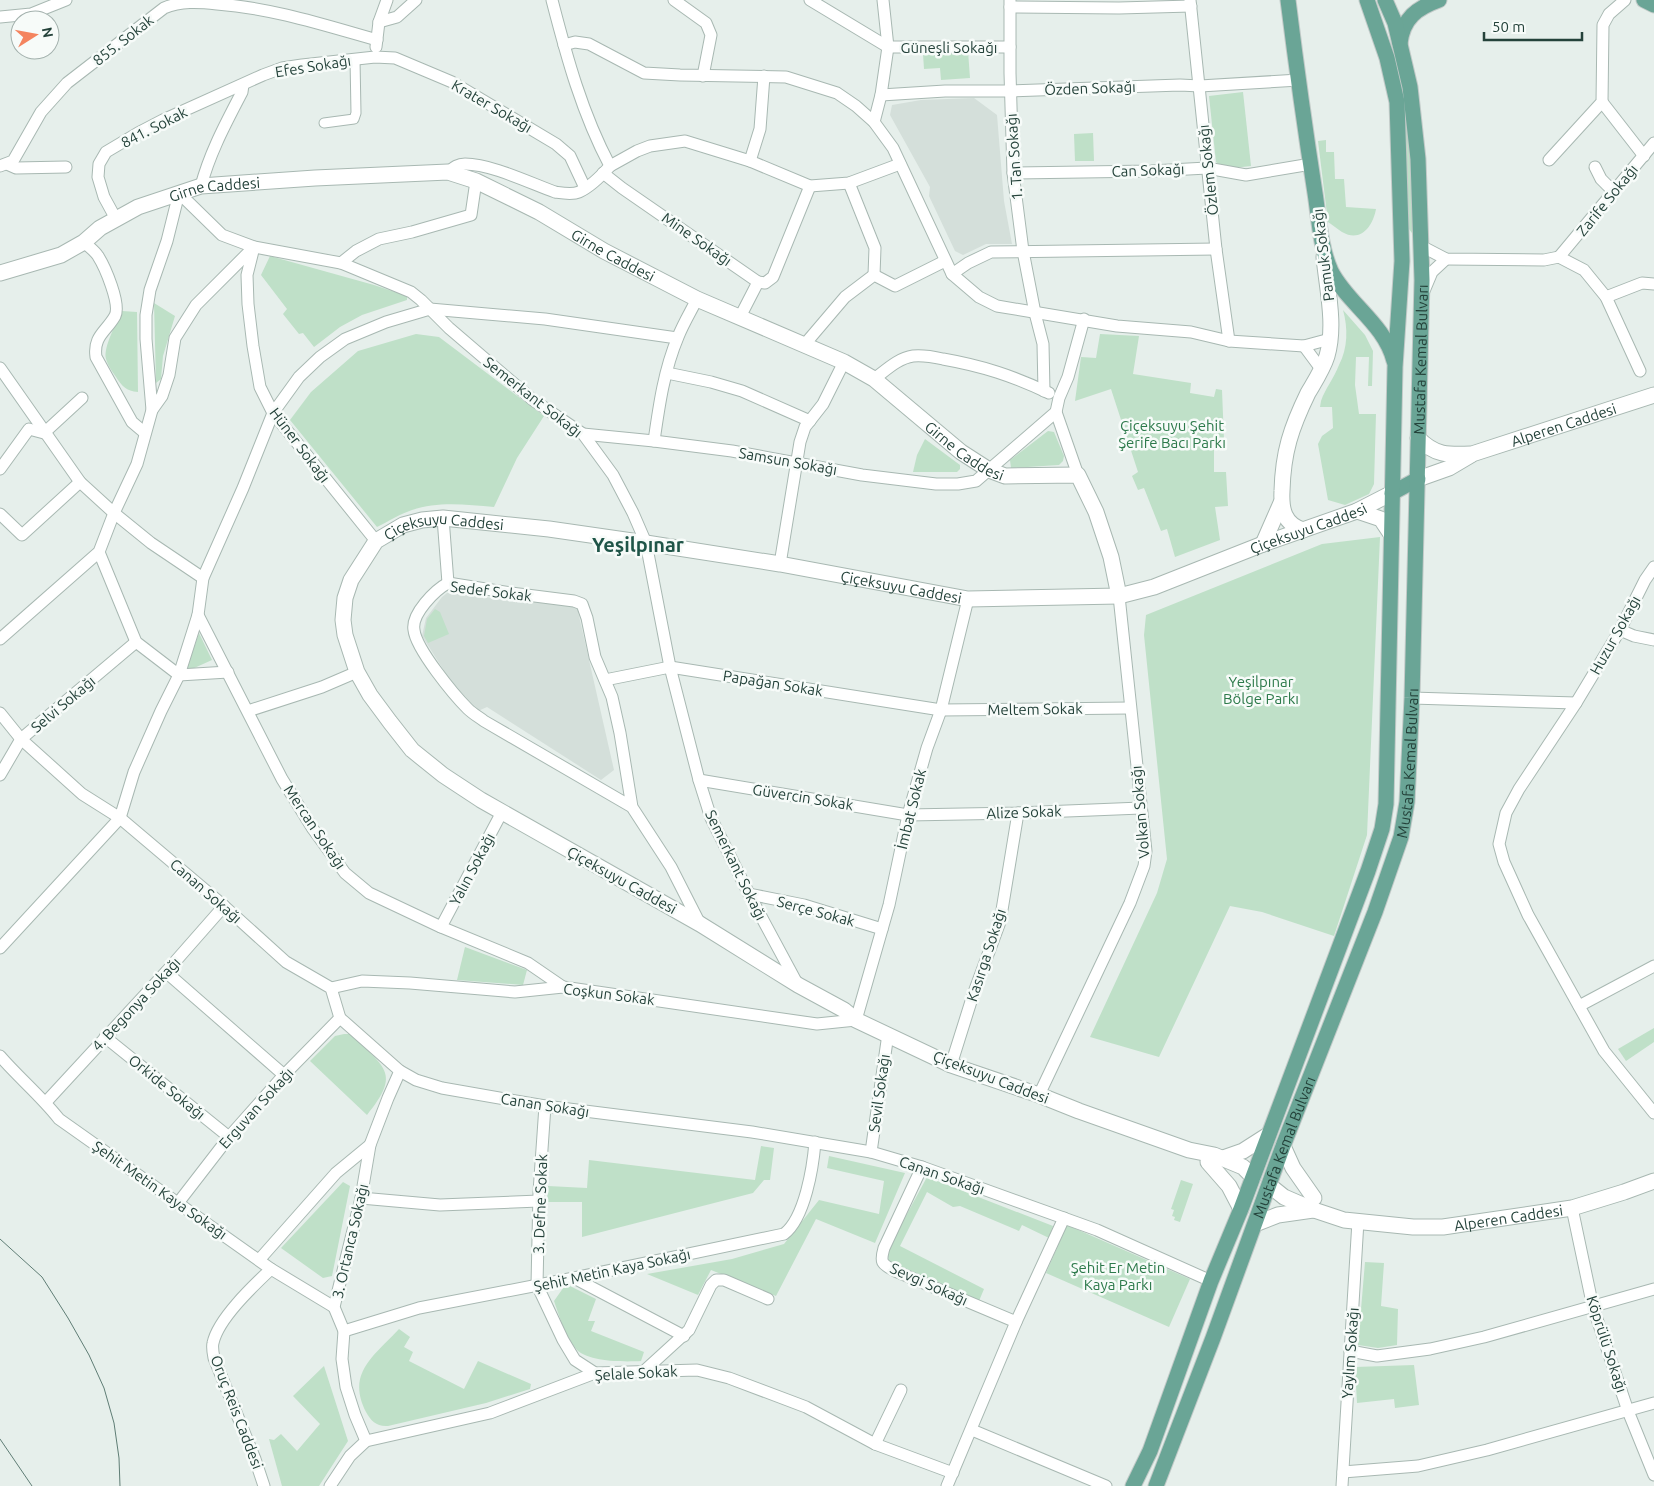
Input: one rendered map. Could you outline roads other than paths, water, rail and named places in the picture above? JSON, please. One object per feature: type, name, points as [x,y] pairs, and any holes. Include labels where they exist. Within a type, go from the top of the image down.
[{"type":"main road","name":"Pamuk Sokağı","points":[[1288,0],[1310,164],[1323,244]]},
{"type":"main road","name":"Mustafa Kemal Bulvarı","points":[[1133,1486],[1150,1451],[1211,1281],[1241,1209],[1382,829],[1386,804],[1395,367],[1402,261],[1397,102],[1387,58],[1367,0]]},
{"type":"main road","points":[[1400,44],[1403,30],[1412,14],[1426,5],[1439,0]]},
{"type":"main road","points":[[1644,0],[1654,5]]},
{"type":"main road","name":"Mustafa Kemal Bulvarı","points":[[1156,1486],[1269,1185],[1358,957],[1401,837],[1408,794],[1422,280],[1418,159],[1410,88],[1395,23],[1386,1]]},
{"type":"main road","points":[[1374,21],[1377,11],[1386,1]]},
{"type":"main road","name":"Mustafa Kemal Bulvarı","points":[[1323,244],[1331,270],[1342,288],[1384,339],[1394,359],[1395,367]]},
{"type":"main road","points":[[1392,493],[1418,479]]},
{"type":"main road","points":[[1252,1177],[1269,1185]]},
{"type":"main road","points":[[1211,1281],[1219,1292],[1212,1322],[1213,1338]]},
{"type":"main road","points":[[1143,1486],[1147,1474],[1150,1451]]},
{"type":"street","points":[[0,17],[31,14],[66,0]]},
{"type":"street","points":[[375,57],[379,22],[387,0]]},
{"type":"street","points":[[379,22],[397,17],[416,0]]},
{"type":"street","points":[[552,0],[578,96],[600,147],[607,170]]},
{"type":"street","points":[[674,0],[706,23],[711,35],[703,76]]},
{"type":"street","points":[[810,0],[888,47]]},
{"type":"street","points":[[874,122],[881,95],[888,47],[883,0]]},
{"type":"street","points":[[1625,0],[1609,14],[1602,25],[1602,102],[1644,156]]},
{"type":"street","name":"855. Sokak","points":[[3,165],[13,161],[41,112],[67,83],[164,8],[176,3],[208,2],[274,11],[377,40]]},
{"type":"street","points":[[1010,4],[1119,8],[1190,3]]},
{"type":"street","name":"Özlem Sokağı","points":[[1190,3],[1216,249],[1229,341]]},
{"type":"street","name":"1. Tan Sokağı","points":[[1010,4],[1010,91],[1013,173],[1023,252],[1034,313],[1043,344],[1044,391]]},
{"type":"street","points":[[564,45],[575,42],[589,44],[644,73],[786,77],[837,93],[874,122],[893,148],[952,274],[979,297],[997,306],[1117,326],[1191,332],[1229,341],[1304,346],[1330,340]]},
{"type":"street","name":"Güneşli Sokağı","points":[[888,47],[1010,47]]},
{"type":"street","name":"Efes Sokağı","points":[[243,85],[282,68],[375,57]]},
{"type":"street","name":"Krater Sokağı","points":[[375,57],[395,58],[452,82],[556,144],[570,156],[585,188]]},
{"type":"street","points":[[324,123],[354,119],[356,113],[355,59]]},
{"type":"street","points":[[750,161],[760,129],[764,76]]},
{"type":"street","name":"Özden Sokağı","points":[[881,95],[945,91],[1200,86],[1299,80]]},
{"type":"street","points":[[201,186],[216,142],[242,92],[243,85]]},
{"type":"street","name":"841. Sokak","points":[[116,219],[104,197],[98,177],[99,164],[106,152],[138,132],[243,85]]},
{"type":"street","points":[[1548,160],[1602,102]]},
{"type":"street","points":[[448,172],[455,166],[465,164],[489,168],[564,194],[578,192],[585,188],[607,170],[637,151],[650,146],[686,141],[750,161],[810,186],[849,183],[900,164]]},
{"type":"street","name":"Zarife Sokağı","points":[[1559,258],[1654,143]]},
{"type":"street","name":"Can Sokağı","points":[[1013,173],[1151,171],[1207,168],[1246,175],[1310,164]]},
{"type":"street","points":[[3,165],[16,168],[66,167]]},
{"type":"street","points":[[1595,167],[1601,179],[1614,191]]},
{"type":"street","name":"Mine Sokağı","points":[[607,170],[622,188],[758,282]]},
{"type":"street","name":"Girne Caddesi","points":[[0,273],[72,251],[100,228],[138,207],[201,186],[315,178],[448,172],[476,181],[539,212],[604,251],[697,299],[844,362],[874,379],[961,452],[989,470],[1005,476],[1078,475]]},
{"type":"street","points":[[341,263],[356,251],[379,239],[412,232],[471,215],[476,181]]},
{"type":"street","points":[[849,183],[875,248],[874,275]]},
{"type":"street","points":[[740,317],[758,282],[765,283],[773,277],[810,186]]},
{"type":"street","points":[[152,410],[146,339],[146,315],[150,290],[167,241],[179,193]]},
{"type":"street","name":"Semerkant Sokağı","points":[[179,193],[222,235],[254,246],[341,263],[411,292],[449,328],[533,400],[583,434],[613,475],[646,543],[670,667],[698,780],[711,818],[798,985]]},
{"type":"street","points":[[84,242],[98,257],[110,284],[117,308],[116,315],[98,338],[95,348],[96,357],[132,422],[145,433]]},
{"type":"street","name":"Pamuk Sokağı","points":[[1303,530],[1295,528],[1285,516],[1282,503],[1282,470],[1288,439],[1293,425],[1327,356],[1330,340],[1331,326],[1323,244]]},
{"type":"street","points":[[0,639],[7,635],[99,552],[136,464],[152,410],[162,396],[169,375],[175,338],[196,305],[254,246]]},
{"type":"street","name":"Hüner Sokağı","points":[[254,246],[247,275],[248,304],[260,388],[273,413],[376,541]]},
{"type":"street","points":[[1421,246],[1446,259],[1544,260],[1559,258],[1584,270],[1606,297],[1640,371]]},
{"type":"street","points":[[952,274],[968,263],[991,252],[1216,249]]},
{"type":"street","points":[[1421,297],[1432,272],[1446,259]]},
{"type":"street","points":[[874,275],[895,286],[945,261]]},
{"type":"street","points":[[805,344],[845,297],[874,275]]},
{"type":"street","points":[[1606,297],[1642,282],[1654,284]]},
{"type":"street","points":[[654,441],[661,395],[667,373],[678,338],[697,299]]},
{"type":"street","points":[[0,948],[120,818],[134,772],[179,675],[198,615],[203,578],[243,488],[273,413],[299,377],[320,357],[345,339],[386,322],[430,309],[545,319],[678,338]]},
{"type":"street","points":[[1084,319],[1056,412],[1078,475],[1096,512],[1111,557],[1119,596]]},
{"type":"street","points":[[1304,346],[1321,369]]},
{"type":"street","points":[[874,379],[895,364],[912,356],[928,356],[976,364],[1018,379],[1059,398]]},
{"type":"street","points":[[780,564],[797,462],[805,427],[823,404],[844,362]]},
{"type":"street","points":[[0,368],[80,482],[151,544],[203,578]]},
{"type":"street","points":[[667,373],[711,382],[742,391],[810,421]]},
{"type":"street","name":"Alperen Caddesi","points":[[1472,454],[1654,395]]},
{"type":"street","points":[[44,433],[82,398]]},
{"type":"street","name":"Samsun Sokağı","points":[[583,434],[732,451],[862,475],[936,484],[958,484],[976,480],[1056,412]]},
{"type":"street","points":[[0,470],[29,429],[44,433]]},
{"type":"street","points":[[1418,438],[1441,454],[1472,454]]},
{"type":"street","points":[[1418,479],[1449,468],[1472,454]]},
{"type":"street","points":[[0,514],[22,535],[80,482]]},
{"type":"street","name":"Çiçeksuyu Caddesi","points":[[1252,1177],[1243,1167],[1223,1158],[1202,1151],[1189,1150],[951,1065],[856,1020],[844,1010],[798,985],[700,924],[502,812],[443,775],[412,750],[370,695],[357,672],[345,635],[345,598],[350,580],[376,541],[403,525],[422,520],[443,518],[548,529],[646,543],[780,564],[968,598],[1119,596],[1154,587],[1263,544],[1358,511],[1392,493]]},
{"type":"street","name":"Pamuk Sokağı","points":[[1263,544],[1282,503]]},
{"type":"street","points":[[1358,511],[1381,519],[1391,534]]},
{"type":"street","points":[[443,518],[448,583]]},
{"type":"street","points":[[99,552],[136,642],[179,675],[228,672]]},
{"type":"street","name":"Huzur Sokağı","points":[[1654,567],[1645,580],[1620,630],[1576,703],[1519,789],[1506,813],[1499,844],[1504,862],[1528,915],[1604,1051],[1650,1101],[1654,1113]]},
{"type":"street","name":"Sedef Sokak","points":[[632,807],[470,711],[429,660],[413,630],[416,618],[430,596],[448,583],[574,601],[582,604],[587,618],[595,657],[612,697],[632,807],[671,867],[700,924]]},
{"type":"street","name":"Volkan Sokağı","points":[[1039,1095],[1130,902],[1144,866],[1146,851],[1119,596]]},
{"type":"street","name":"İmbat Sokak","points":[[856,1020],[889,905],[908,815],[927,748],[941,710],[968,598]]},
{"type":"street","name":"Mercan Sokağı","points":[[198,615],[282,779],[313,829],[345,873],[368,893],[441,927],[528,963],[564,987]]},
{"type":"street","points":[[1620,630],[1634,636],[1654,640]]},
{"type":"street","name":"Selvi Sokağı","points":[[0,775],[21,740],[136,642]]},
{"type":"street","name":"Papağan Sokak","points":[[605,680],[670,667],[941,710]]},
{"type":"street","points":[[248,711],[322,687],[357,672]]},
{"type":"street","points":[[1412,698],[1576,703]]},
{"type":"street","name":"Meltem Sokak","points":[[941,710],[1130,708]]},
{"type":"street","name":"Canan Sokağı","points":[[0,713],[21,740],[82,794],[120,818],[224,906],[286,962],[331,988]]},
{"type":"street","name":"Güvercin Sokak","points":[[698,780],[908,815]]},
{"type":"street","name":"Alize Sokak","points":[[908,815],[1141,808]]},
{"type":"street","name":"Yalın Sokağı","points":[[441,927],[502,812]]},
{"type":"street","name":"Kasırga Sokağı","points":[[951,1065],[973,995],[1000,922],[1018,813]]},
{"type":"street","name":"Serçe Sokak","points":[[749,894],[804,905],[882,929]]},
{"type":"street","name":"4. Begonya Sokağı","points":[[46,1102],[224,906]]},
{"type":"street","points":[[1579,1006],[1654,966]]},
{"type":"street","points":[[166,972],[284,1076]]},
{"type":"street","name":"Coşkun Sokak","points":[[331,988],[362,981],[516,992],[564,987],[817,1024],[856,1020]]},
{"type":"street","points":[[331,988],[340,1018]]},
{"type":"street","name":"Canan Sokağı","points":[[340,1018],[400,1071],[416,1080],[442,1088],[545,1106],[752,1132],[871,1152],[922,1167],[1097,1230],[1211,1281]]},
{"type":"street","name":"Erguvan Sokağı","points":[[178,1203],[229,1137],[340,1018]]},
{"type":"street","name":"Sevil Sokağı","points":[[871,1152],[888,1034]]},
{"type":"street","name":"Orkide Sokağı","points":[[105,1037],[229,1137]]},
{"type":"street","name":"Şehit Metin Kaya Sokağı","points":[[0,1056],[46,1102],[59,1119],[270,1269],[334,1308]]},
{"type":"street","name":"3. Ortanca Sokağı","points":[[366,1441],[346,1387],[342,1359],[344,1331],[334,1308],[361,1198],[370,1145],[400,1071]]},
{"type":"street","name":"3. Defne Sokak","points":[[545,1106],[539,1200],[538,1286],[563,1340],[576,1360],[594,1373]]},
{"type":"street","points":[[1223,1158],[1243,1151],[1268,1135]]},
{"type":"street","name":"Şehit Metin Kaya Sokağı","points":[[344,1331],[420,1308],[538,1286],[784,1234],[793,1224],[809,1186],[815,1142]]},
{"type":"street","points":[[259,1260],[336,1173],[370,1145]]},
{"type":"street","points":[[1255,1224],[1314,1204],[1293,1168],[1284,1146]]},
{"type":"street","name":"Çiçeksuyu Caddesi","points":[[1189,1150],[1197,1157],[1208,1162],[1241,1176],[1252,1177]]},
{"type":"street","points":[[1208,1162],[1229,1186],[1241,1209]]},
{"type":"street","name":"Sevgi Sokağı","points":[[922,1167],[884,1248],[881,1259],[882,1263],[895,1271],[1016,1322]]},
{"type":"street","name":"Alperen Caddesi","points":[[1269,1185],[1287,1187],[1314,1204],[1336,1208],[1358,1220],[1412,1227],[1443,1227],[1572,1208],[1654,1181]]},
{"type":"street","points":[[361,1198],[440,1205],[539,1200]]},
{"type":"street","name":"Köprülü Sokağı","points":[[1572,1208],[1592,1306],[1628,1411],[1654,1475]]},
{"type":"street","points":[[947,1486],[1016,1322],[1064,1218]]},
{"type":"street","name":"Yaylım Sokağı","points":[[1342,1486],[1358,1220]]},
{"type":"street","name":"Oruç Reis Caddesi","points":[[264,1486],[214,1358],[212,1344],[222,1324],[235,1307],[270,1269]]},
{"type":"street","points":[[574,1278],[684,1336]]},
{"type":"street","points":[[643,1372],[689,1330],[710,1285],[716,1280],[724,1280],[768,1299]]},
{"type":"street","points":[[1350,1351],[1377,1356],[1430,1349],[1484,1337],[1654,1289]]},
{"type":"street","name":"Şelale Sokak","points":[[366,1441],[490,1413],[594,1373],[697,1370],[728,1378],[806,1407],[875,1444],[953,1473]]},
{"type":"street","points":[[875,1444],[901,1390]]},
{"type":"street","points":[[1342,1472],[1418,1466],[1487,1450],[1654,1403]]},
{"type":"street","points":[[972,1430],[1106,1486]]},
{"type":"street","points":[[330,1486],[350,1456],[366,1441]]},
{"type":"tram line","points":[[0,1239],[42,1277],[89,1355],[104,1388],[114,1423],[119,1458],[120,1486]]},
{"type":"tram line","points":[[0,1439],[32,1486]]},
{"type":"district","name":"Yeşilpınar","points":[[638,544]]},
{"type":"park label","name":"Çiçeksuyu Şehit Şerife Bacı Parkı","points":[[1172,434]]},
{"type":"park label","name":"Yeşilpınar Bölge Parkı","points":[[1261,690]]},
{"type":"park label","name":"Şehit Er Metin Kaya Parkı","points":[[1118,1276]]}]
